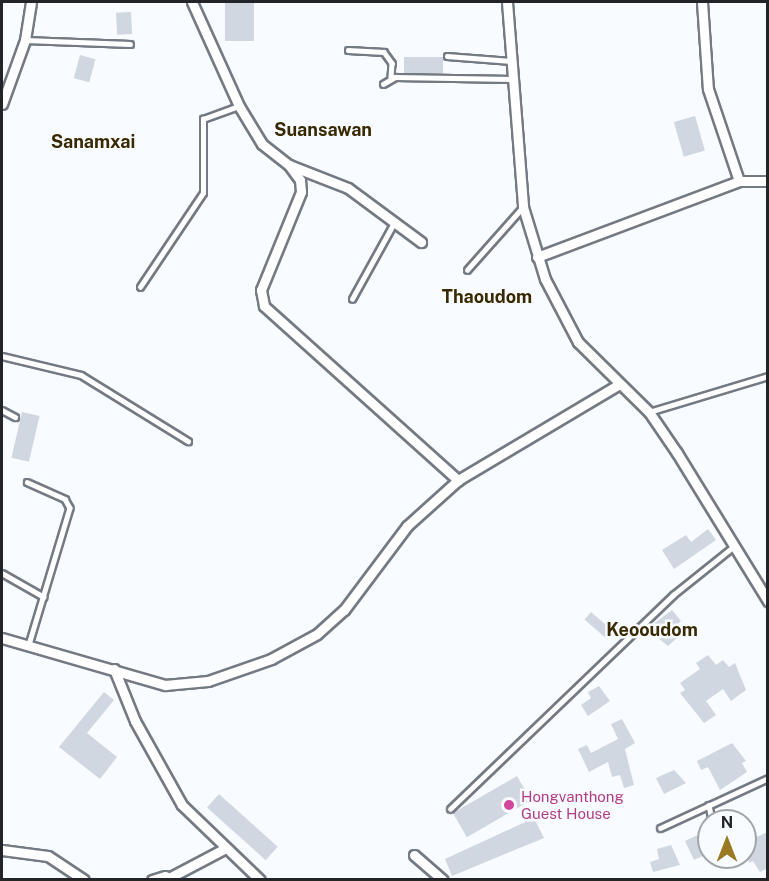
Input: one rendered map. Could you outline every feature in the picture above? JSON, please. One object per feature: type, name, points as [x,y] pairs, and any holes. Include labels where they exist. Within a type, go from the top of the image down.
[{"type":"street","points":[[2,104],[25,40],[31,2]]},
{"type":"street","points":[[192,2],[239,106],[269,152],[290,165],[348,188],[421,242]]},
{"type":"street","points":[[507,2],[522,207],[537,257],[578,342],[618,385],[649,412],[768,601]]},
{"type":"street","points":[[702,2],[708,89],[739,181]]},
{"type":"street","points":[[290,165],[301,192],[261,290],[264,306],[458,480]]},
{"type":"street","points":[[537,257],[739,181],[768,181]]},
{"type":"street","points":[[2,638],[114,669],[146,682],[180,686],[243,670],[303,642],[344,610],[407,526],[458,480],[618,385]]},
{"type":"street","points":[[114,669],[135,721],[182,805],[224,849],[260,879]]},
{"type":"street","points":[[152,879],[165,878],[192,868],[224,849]]},
{"type":"street","points":[[2,850],[48,856],[84,879]]},
{"type":"street","points":[[414,855],[443,879]]},
{"type":"lane","points":[[25,40],[130,44]]},
{"type":"lane","points":[[348,50],[386,54],[391,77]]},
{"type":"lane","points":[[447,56],[511,61]]},
{"type":"lane","points":[[383,84],[391,77],[512,79]]},
{"type":"lane","points":[[140,287],[203,193],[203,119],[239,106]]},
{"type":"lane","points":[[467,270],[522,207]]},
{"type":"lane","points":[[352,299],[395,222]]},
{"type":"lane","points":[[2,357],[81,375],[188,441]]},
{"type":"lane","points":[[649,412],[768,376]]},
{"type":"lane","points":[[2,410],[15,417]]},
{"type":"lane","points":[[27,482],[70,502],[29,645]]},
{"type":"lane","points":[[450,809],[672,595],[734,547]]},
{"type":"lane","points":[[2,573],[44,597]]},
{"type":"lane","points":[[660,828],[768,778]]},
{"type":"lane","points":[[709,805],[710,809]]},
{"type":"building","points":[[225,2],[254,2],[254,41],[225,41]]},
{"type":"building","points":[[131,12],[132,34],[117,35],[116,13]]},
{"type":"building","points":[[80,55],[95,59],[89,82],[74,78]]},
{"type":"building","points":[[404,57],[443,57],[443,73],[404,73]]},
{"type":"building","points":[[695,116],[705,151],[684,157],[674,122]]},
{"type":"building","points":[[22,412],[40,416],[29,462],[11,458]]},
{"type":"building","points":[[708,529],[716,540],[674,569],[662,550],[686,535],[691,542]]},
{"type":"building","points":[[672,610],[681,621],[670,630],[677,638],[668,646],[647,629]]},
{"type":"building","points":[[591,612],[614,632],[607,639],[584,620]]},
{"type":"building","points":[[708,655],[716,665],[723,660],[729,667],[735,663],[746,690],[731,701],[723,689],[706,701],[716,715],[704,723],[680,693],[685,690],[680,683],[700,669],[696,663]]},
{"type":"building","points":[[599,686],[610,701],[588,716],[581,705],[591,698],[588,692]]},
{"type":"building","points":[[104,692],[114,700],[87,733],[117,757],[100,779],[59,747]]},
{"type":"building","points":[[622,719],[635,743],[625,749],[634,785],[624,788],[620,775],[612,777],[608,762],[589,772],[578,749],[587,745],[591,753],[618,739],[611,724]]},
{"type":"building","points":[[732,743],[746,761],[742,763],[747,772],[720,790],[708,767],[701,770],[697,761]]},
{"type":"building","points":[[674,770],[686,783],[664,794],[656,778]]},
{"type":"building","points":[[517,776],[531,800],[467,837],[453,813]]},
{"type":"building","points":[[219,794],[278,847],[266,860],[207,807]]},
{"type":"building","points":[[534,818],[544,838],[452,876],[445,859]]},
{"type":"building","points":[[768,832],[768,868],[760,872],[757,867],[757,837]]},
{"type":"building","points":[[697,835],[697,859],[694,860],[685,841]]},
{"type":"building","points":[[671,845],[680,865],[653,872],[650,862],[659,859],[657,849]]},
{"type":"place","name":"Hongvanthong Guest House","points":[[509,805]]},
{"type":"district","name":"Suansawan","points":[[323,130]]},
{"type":"district","name":"Sanamxai","points":[[93,142]]},
{"type":"district","name":"Thaoudom","points":[[487,297]]},
{"type":"district","name":"Keooudom","points":[[652,630]]}]
